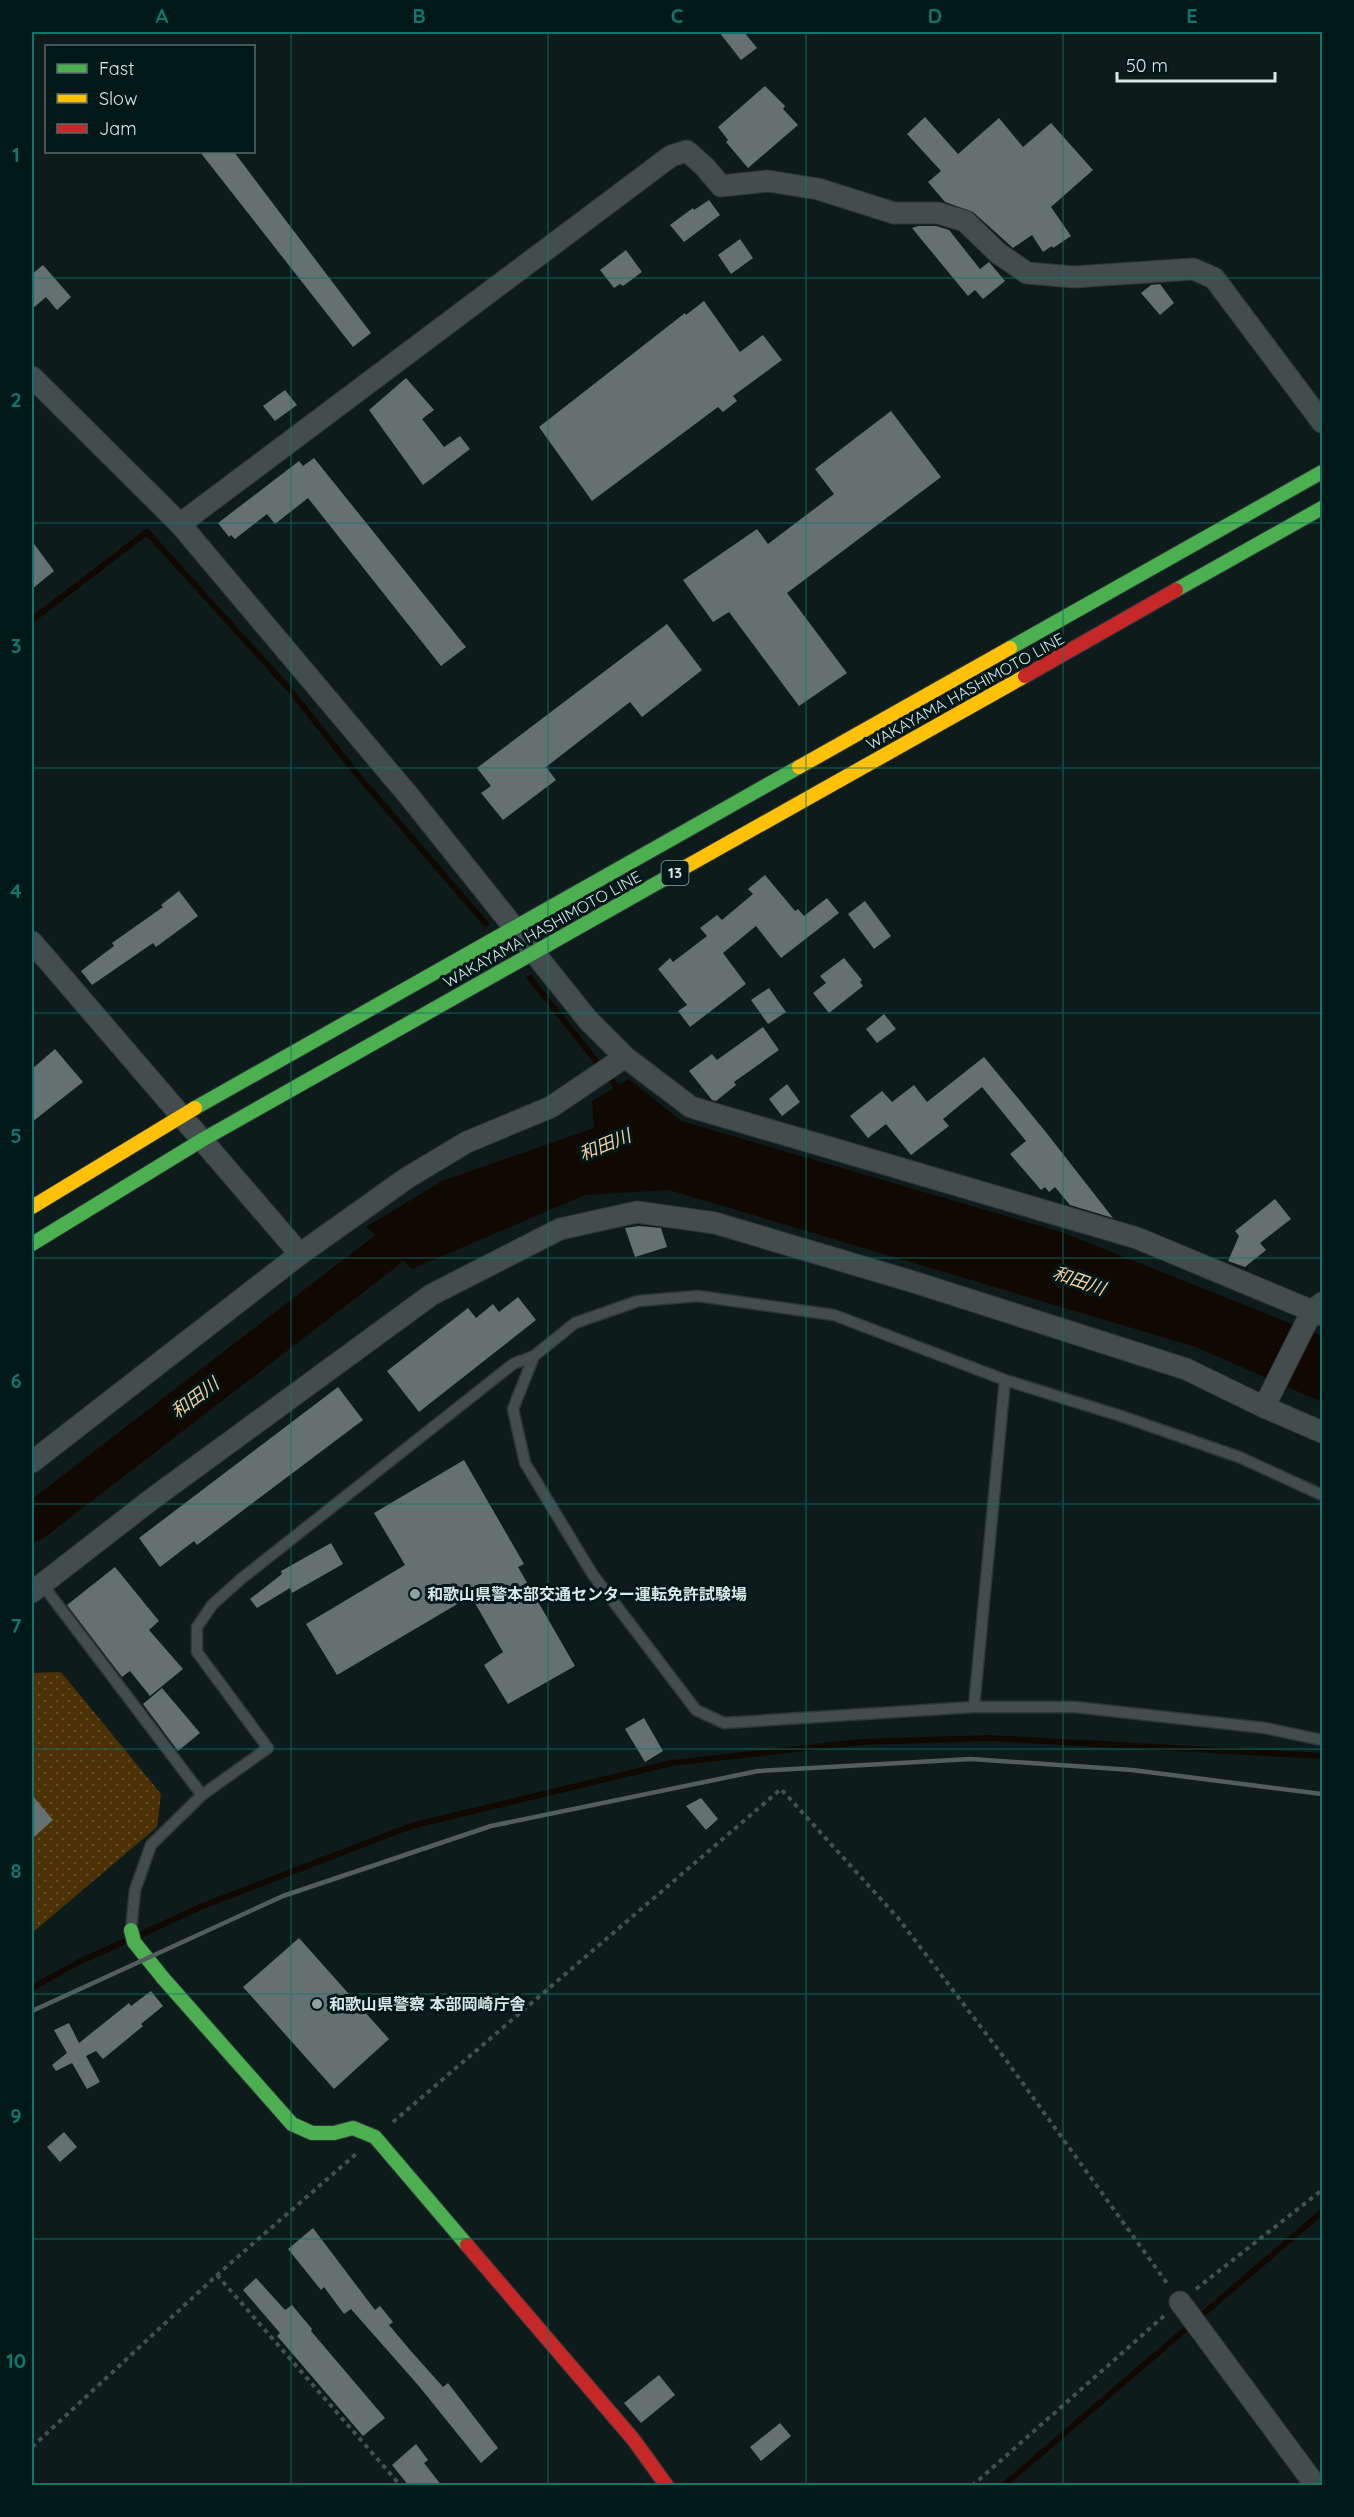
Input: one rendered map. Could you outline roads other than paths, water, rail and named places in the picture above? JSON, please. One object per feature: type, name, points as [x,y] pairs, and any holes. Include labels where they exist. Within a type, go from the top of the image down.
[{"type":"main road","name":"WAKAYAMA HASHIMOTO LINE","points":[[32,1208],[181,1116],[1323,472]]},
{"type":"main road","name":"WAKAYAMA HASHIMOTO LINE","points":[[32,1245],[202,1140],[1323,508]]},
{"type":"main road","points":[[131,1930],[134,1942],[163,1978],[292,2124],[312,2133],[333,2133],[353,2128],[375,2137],[633,2439],[667,2486]]},
{"type":"street","points":[[180,525],[671,156],[687,151],[721,186],[768,182],[818,189],[894,213],[938,213],[965,222],[998,254],[1027,273],[1074,277],[1193,269],[1214,278],[1323,422]]},
{"type":"street","points":[[32,377],[180,525],[409,796],[588,1020],[625,1057],[691,1107],[1137,1238],[1319,1309],[1267,1403]]},
{"type":"street","points":[[32,942],[300,1254]]},
{"type":"street","points":[[32,1462],[300,1254],[407,1178],[467,1142],[551,1107],[625,1057]]},
{"type":"street","points":[[37,1588],[152,1499],[431,1295],[560,1229],[637,1212],[715,1223],[917,1283],[1186,1368],[1267,1403],[1323,1432]]},
{"type":"street","points":[[1180,2301],[1316,2486]]},
{"type":"lane","points":[[131,1930],[135,1890],[151,1845],[202,1795],[268,1748],[197,1652],[197,1627],[212,1605],[241,1579],[513,1364],[534,1356],[575,1323],[638,1301],[698,1296],[834,1315],[1005,1380],[1121,1416],[1239,1457],[1323,1495]]},
{"type":"lane","points":[[534,1356],[513,1408],[525,1463],[593,1575],[696,1710],[724,1723],[974,1707],[1076,1707],[1264,1728],[1323,1740]]},
{"type":"lane","points":[[974,1707],[1005,1380]]},
{"type":"lane","points":[[37,1588],[202,1795]]},
{"type":"water","points":[[629,1079],[681,1121],[1064,1233],[1322,1336],[1322,1402],[1196,1347],[669,1190],[585,1195],[412,1269],[366,1227],[442,1181],[594,1128],[592,1101]]},
{"type":"waterway","points":[[32,620],[147,532],[291,691],[356,773],[486,924]]},
{"type":"waterway","points":[[530,978],[621,1092]]},
{"type":"waterway","name":"和田川","points":[[32,1523],[430,1217]]},
{"type":"waterway","points":[[140,1935],[200,1907],[411,1826],[672,1763],[860,1742],[989,1738],[1322,1756]]},
{"type":"waterway","points":[[32,1988],[77,1963],[125,1941]]},
{"type":"waterway","points":[[1003,2486],[1322,2212]]},
{"type":"railway","points":[[32,2011],[283,1896],[491,1826],[758,1771],[971,1759],[1132,1770],[1322,1794]]},
{"type":"place","name":"和歌山県警本部交通センター運転免許試験場","points":[[415,1594]]},
{"type":"place","name":"和歌山県警察 本部岡崎庁舎","points":[[317,2004]]}]
